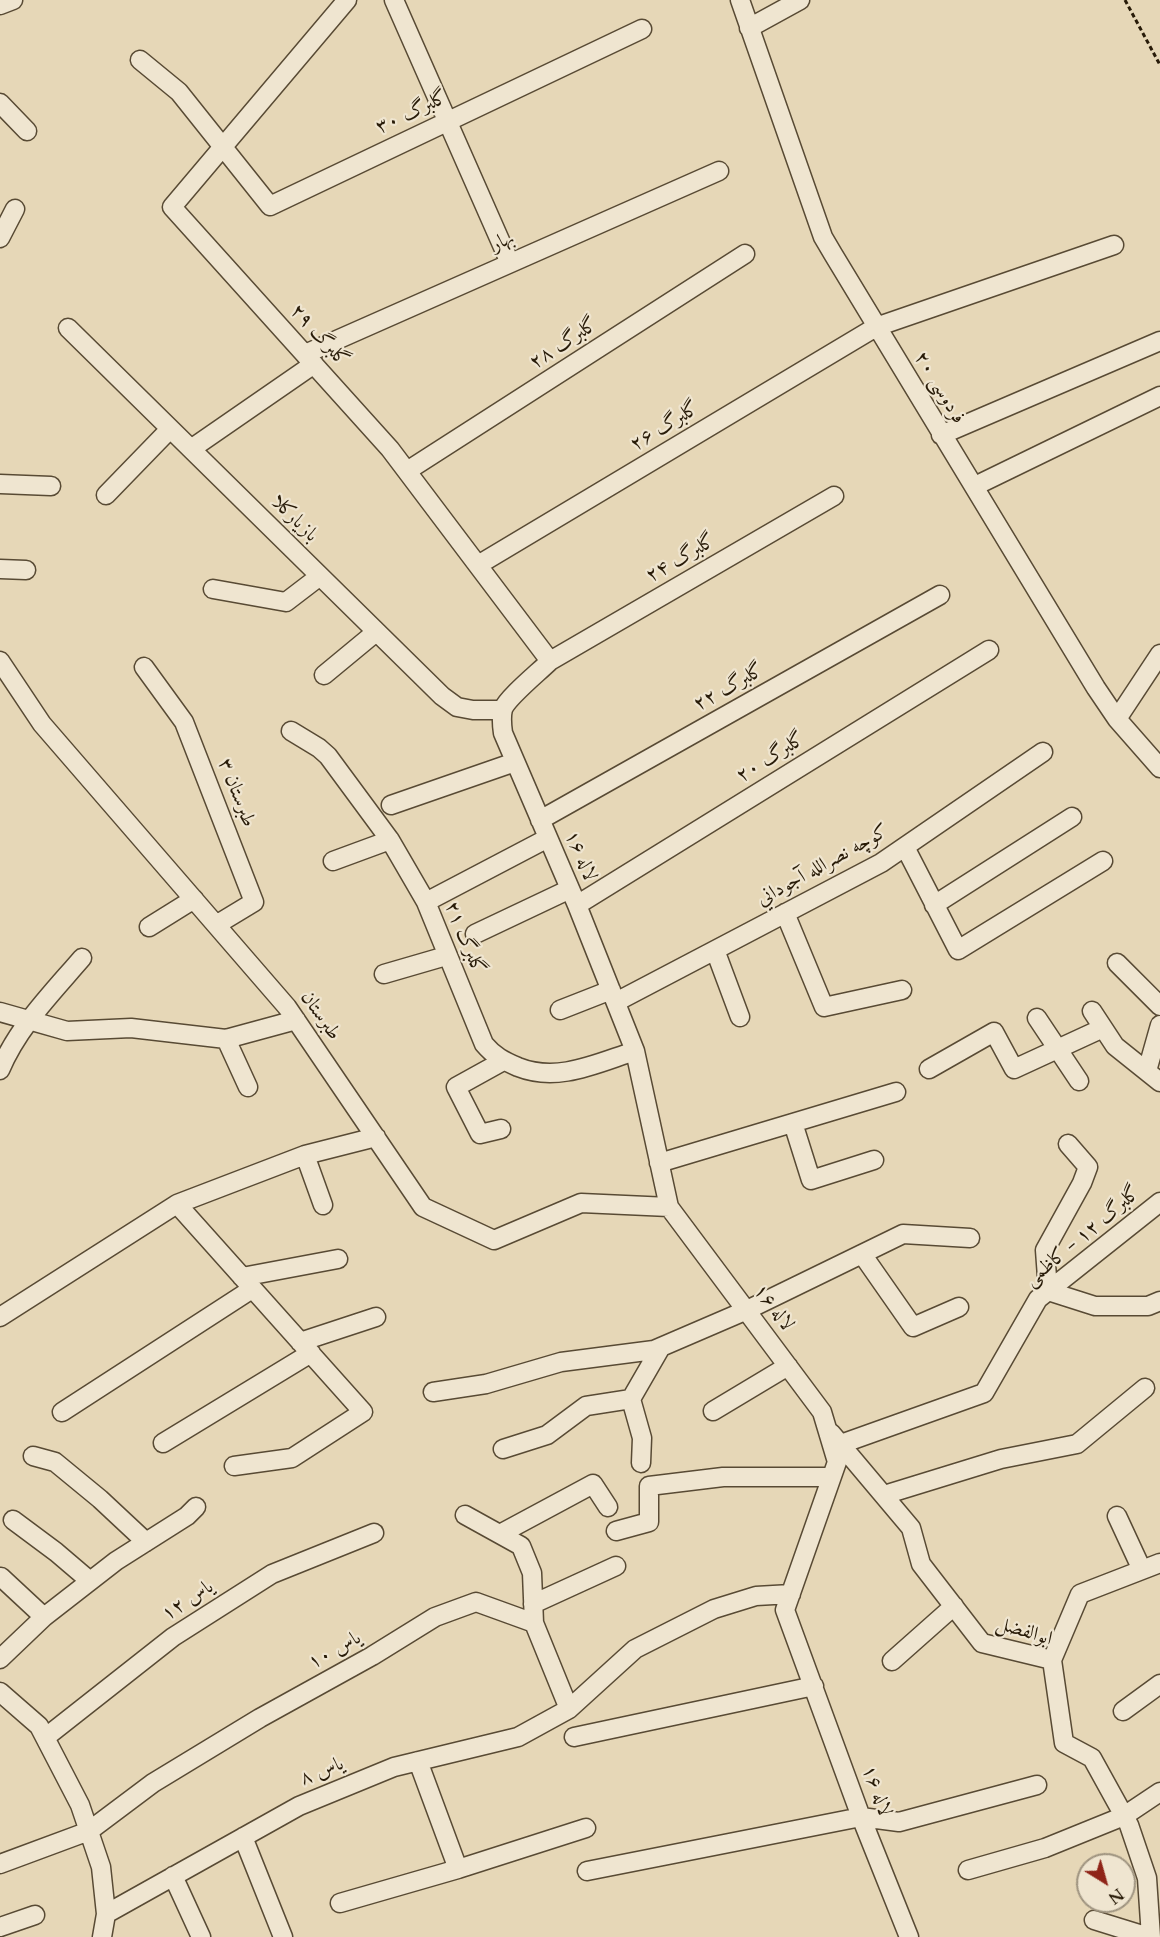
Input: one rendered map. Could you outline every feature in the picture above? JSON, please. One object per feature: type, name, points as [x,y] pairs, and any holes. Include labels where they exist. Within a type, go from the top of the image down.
[{"type":"street","points":[[0,6],[13,0]]},
{"type":"street","name":"گلبرگ ۲۹","points":[[346,0],[172,207],[390,449],[550,661]]},
{"type":"street","points":[[394,0],[510,264]]},
{"type":"street","name":"فردوسی ۲۰","points":[[740,0],[823,237],[1096,688],[1117,719],[1160,768]]},
{"type":"street","points":[[749,28],[800,0]]},
{"type":"street","name":"گلبرگ ۳۰","points":[[223,146],[270,206],[642,29]]},
{"type":"street","points":[[140,60],[179,92],[223,146]]},
{"type":"street","points":[[0,103],[27,131]]},
{"type":"street","name":"بهار","points":[[191,449],[309,359],[510,264],[719,171]]},
{"type":"street","points":[[0,238],[15,209]]},
{"type":"street","name":"گلبرگ ۲۶","points":[[478,565],[876,327],[1114,246]]},
{"type":"street","name":"گلبرگ ۲۸","points":[[406,471],[745,254]]},
{"type":"street","name":"بازیارکلا","points":[[68,328],[442,696],[457,707],[473,710],[503,710]]},
{"type":"street","points":[[941,435],[1160,341]]},
{"type":"street","points":[[975,486],[1160,396]]},
{"type":"street","points":[[106,495],[170,429]]},
{"type":"street","points":[[0,484],[51,486]]},
{"type":"street","name":"گلبرگ ۲۴","points":[[550,661],[834,496]]},
{"type":"street","points":[[0,569],[26,570]]},
{"type":"street","points":[[213,589],[286,602],[320,576]]},
{"type":"street","name":"گلبرگ ۲۲","points":[[540,820],[940,596]]},
{"type":"street","points":[[324,675],[376,632]]},
{"type":"street","name":"گلبرگ ۲۰","points":[[475,934],[574,897],[989,650]]},
{"type":"street","points":[[1117,719],[1160,654]]},
{"type":"street","name":"طبرستان","points":[[0,661],[42,724],[287,1007],[423,1207],[494,1240],[581,1203],[669,1207]]},
{"type":"street","points":[[503,710],[509,700],[550,661]]},
{"type":"street","name":"طبرستان ۳","points":[[144,667],[184,722],[254,902],[216,925]]},
{"type":"street","name":"لاله ۱۶","points":[[503,710],[503,733],[574,897],[635,1051],[669,1207],[822,1412],[827,1427],[837,1462],[785,1610],[861,1817],[909,1937]]},
{"type":"street","name":"گلبرگ ۲۱","points":[[291,731],[319,748],[332,760],[390,840],[426,902],[446,956],[484,1044],[492,1054],[528,1071],[553,1074],[568,1072],[635,1051]]},
{"type":"street","name":"كوچه نصرالله آجوداني","points":[[560,1010],[613,996],[715,950],[881,863],[1043,752]]},
{"type":"street","points":[[391,805],[515,762]]},
{"type":"street","points":[[934,905],[1072,817]]},
{"type":"street","points":[[426,902],[548,838]]},
{"type":"street","points":[[333,861],[390,840]]},
{"type":"street","points":[[905,847],[958,950],[1103,861]]},
{"type":"street","points":[[149,927],[194,899]]},
{"type":"street","points":[[785,913],[824,1007],[902,990]]},
{"type":"street","points":[[715,950],[740,1017]]},
{"type":"street","points":[[384,974],[446,956]]},
{"type":"street","points":[[0,1070],[5,1057],[29,1020],[82,958]]},
{"type":"street","points":[[1117,963],[1160,1006]]},
{"type":"street","points":[[1092,1011],[1115,1046],[1153,1077]]},
{"type":"street","points":[[0,1012],[67,1031],[130,1028],[226,1039],[296,1020]]},
{"type":"street","points":[[1037,1018],[1078,1082]]},
{"type":"street","points":[[1153,1077],[1160,1025]]},
{"type":"street","points":[[929,1070],[994,1032],[1014,1069],[1103,1028]]},
{"type":"street","points":[[226,1039],[248,1087]]},
{"type":"street","points":[[501,1129],[480,1134],[456,1087],[503,1061]]},
{"type":"street","points":[[659,1162],[896,1092]]},
{"type":"street","points":[[793,1123],[811,1180],[874,1160]]},
{"type":"street","points":[[0,1317],[177,1204],[305,1155],[376,1137]]},
{"type":"street","points":[[1068,1144],[1088,1167],[1082,1184],[1044,1250],[1048,1291],[1095,1306],[1148,1306],[1160,1301]]},
{"type":"street","points":[[305,1155],[323,1205]]},
{"type":"street","name":"گلبرگ ۱۲ - کاظمی","points":[[841,1444],[984,1393],[1038,1299],[1160,1202]]},
{"type":"street","points":[[177,1204],[363,1412],[291,1458],[234,1466]]},
{"type":"street","points":[[433,1392],[486,1384],[561,1362],[654,1350],[747,1310],[903,1234],[970,1238]]},
{"type":"street","points":[[862,1254],[914,1327],[959,1307]]},
{"type":"street","points":[[62,1412],[247,1283],[338,1259]]},
{"type":"street","points":[[163,1443],[305,1348],[376,1317]]},
{"type":"street","points":[[641,1463],[642,1438],[631,1399],[661,1347]]},
{"type":"street","points":[[713,1411],[788,1366]]},
{"type":"street","points":[[884,1495],[1001,1459],[1077,1443],[1145,1388]]},
{"type":"street","points":[[504,1449],[548,1435],[586,1406],[631,1399]]},
{"type":"street","name":"ابوالفضل","points":[[827,1427],[910,1528],[921,1564],[982,1643],[1052,1660],[1064,1743],[1092,1758],[1124,1816],[1147,1878],[1150,1937]]},
{"type":"street","points":[[33,1456],[55,1462],[100,1499],[146,1542]]},
{"type":"street","points":[[616,1531],[649,1522],[649,1486],[723,1478],[831,1477]]},
{"type":"street","points":[[500,1534],[593,1485],[608,1507]]},
{"type":"street","points":[[0,1659],[44,1617],[90,1581],[116,1561],[187,1516],[196,1507]]},
{"type":"street","points":[[465,1515],[521,1546],[532,1573],[534,1623],[569,1709]]},
{"type":"street","points":[[1117,1516],[1142,1570]]},
{"type":"street","points":[[13,1520],[90,1581]]},
{"type":"street","name":"یاس ۱۲","points":[[46,1737],[173,1637],[272,1574],[374,1533]]},
{"type":"street","points":[[1052,1660],[1080,1594],[1160,1563]]},
{"type":"street","points":[[534,1604],[616,1566]]},
{"type":"street","points":[[1,1577],[44,1617]]},
{"type":"street","name":"یاس ۸","points":[[106,1914],[299,1806],[394,1767],[518,1737],[569,1709],[634,1650],[714,1609],[756,1596],[791,1594]]},
{"type":"street","name":"یاس ۱۰","points":[[0,1864],[89,1831],[162,1777],[435,1617],[476,1602],[534,1623]]},
{"type":"street","points":[[892,1661],[954,1606]]},
{"type":"street","points":[[1123,1711],[1160,1684]]},
{"type":"street","points":[[574,1737],[814,1686]]},
{"type":"street","points":[[0,1692],[39,1726],[80,1805],[101,1867],[106,1914],[102,1937]]},
{"type":"street","points":[[418,1761],[458,1869]]},
{"type":"street","points":[[586,1871],[861,1817],[899,1822],[1037,1785]]},
{"type":"street","points":[[968,1870],[1046,1848],[1124,1816],[1160,1792]]},
{"type":"street","points":[[340,1903],[458,1869],[586,1828]]},
{"type":"street","points":[[243,1837],[283,1937]]},
{"type":"street","points":[[173,1876],[201,1937]]},
{"type":"street","points":[[0,1927],[35,1915]]},
{"type":"street","points":[[1094,1920],[1150,1937]]},
{"type":"path","points":[[1125,0],[1160,65]]}]
